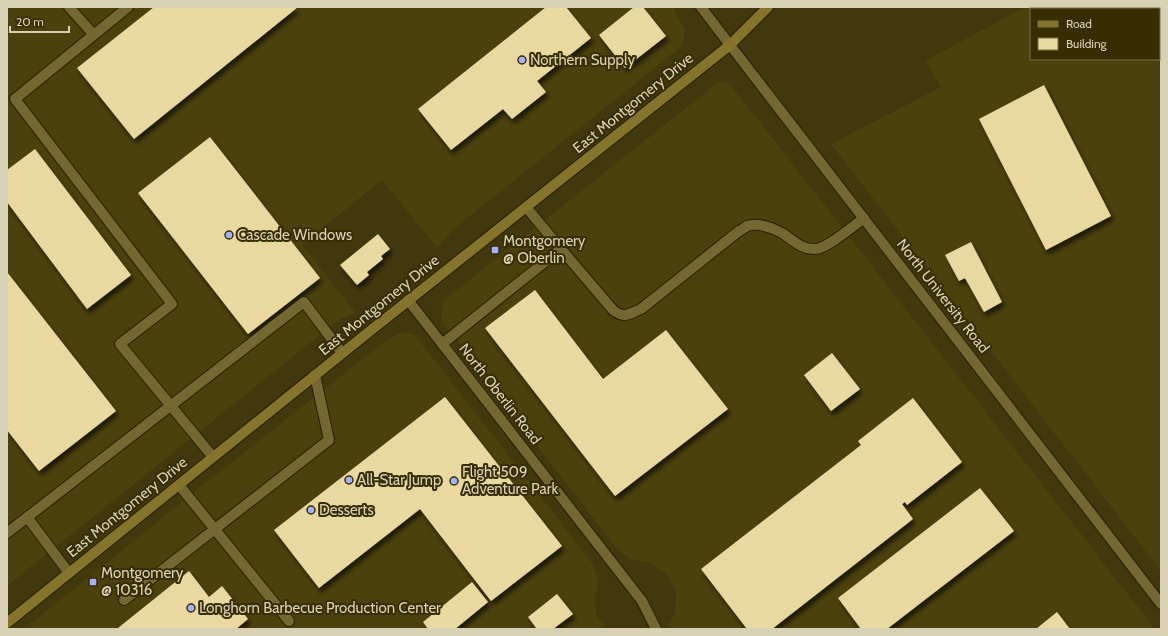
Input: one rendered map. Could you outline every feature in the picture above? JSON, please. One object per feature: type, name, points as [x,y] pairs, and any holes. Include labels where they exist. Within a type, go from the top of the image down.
[{"type":"main road","name":"East Montgomery Drive","points":[[7,623],[408,300],[730,45],[768,7]]},
{"type":"street","points":[[69,7],[94,35]]},
{"type":"street","points":[[128,7],[11,102],[172,304],[120,344],[213,457]]},
{"type":"street","name":"North University Road","points":[[701,7],[1161,604]]},
{"type":"street","points":[[526,207],[613,310],[619,315],[628,315],[641,308],[739,231],[748,226],[758,225],[768,227],[781,232],[806,249],[816,250],[827,245],[864,218]]},
{"type":"street","points":[[442,344],[561,249]]},
{"type":"street","name":"North Oberlin Road","points":[[408,300],[642,600],[656,629]]},
{"type":"street","points":[[7,533],[304,302],[342,353]]},
{"type":"street","points":[[124,600],[329,440],[315,375]]},
{"type":"street","points":[[179,484],[289,621]]},
{"type":"street","points":[[27,517],[69,573]]},
{"type":"shaded area","points":[[7,7],[674,7],[676,14],[685,30],[684,40],[681,47],[457,226],[437,248],[382,180],[302,245],[356,313],[340,319],[7,586]]},
{"type":"shaded area","points":[[1025,7],[1161,7],[1161,571],[831,144],[941,87],[925,61]]},
{"type":"shaded area","points":[[724,82],[731,85],[1155,629],[665,629],[675,614],[676,591],[666,574],[650,563],[630,559],[616,548],[441,320],[444,300],[716,84]]},
{"type":"shaded area","points":[[403,332],[415,335],[593,564],[598,581],[594,603],[597,617],[607,629],[24,629],[389,338]]},
{"type":"building","points":[[154,7],[298,7],[134,139],[77,68]]},
{"type":"building","name":"Northern Supply","points":[[546,7],[566,7],[591,38],[537,81],[546,92],[512,119],[503,109],[451,150],[418,109]]},
{"type":"building","points":[[634,7],[643,7],[666,36],[625,68],[599,35]]},
{"type":"building","points":[[1044,85],[1111,216],[1046,250],[979,119]]},
{"type":"building","name":"Cascade Windows","points":[[210,137],[320,278],[248,334],[138,193]]},
{"type":"building","points":[[35,149],[131,275],[87,309],[7,202],[7,170]]},
{"type":"building","points":[[378,234],[390,249],[381,256],[383,259],[367,272],[369,275],[357,285],[340,265]]},
{"type":"building","points":[[971,242],[1002,302],[984,312],[965,278],[959,281],[945,255]]},
{"type":"building","points":[[7,272],[116,411],[39,471],[7,430]]},
{"type":"building","points":[[535,290],[603,379],[666,330],[728,409],[615,496],[485,328]]},
{"type":"building","points":[[832,353],[860,389],[831,411],[804,375]]},
{"type":"building","name":"Flight 509 Adventure Park","points":[[445,397],[562,546],[491,601],[420,509],[319,588],[274,530]]},
{"type":"building","points":[[913,398],[962,462],[907,505],[905,502],[902,504],[913,519],[772,629],[747,629],[701,569],[861,445],[858,441]]},
{"type":"building","points":[[980,488],[1014,531],[887,629],[861,629],[838,598]]},
{"type":"building","name":"Longhorn Barbecue Production Center","points":[[189,571],[209,597],[222,586],[248,619],[236,629],[118,628]]},
{"type":"building","points":[[472,582],[488,602],[455,629],[428,629],[423,622]]},
{"type":"building","points":[[557,594],[573,614],[553,629],[537,629],[528,617]]},
{"type":"building","points":[[1057,612],[1070,629],[1036,629]]},
{"type":"place","name":"Northern Supply","points":[[522,60]]},
{"type":"place","name":"Cascade Windows","points":[[229,235]]},
{"type":"place","name":"Montgomery @ Oberlin","points":[[495,250]]},
{"type":"place","name":"All-Star Jump","points":[[349,480]]},
{"type":"place","name":"Flight 509 Adventure Park","points":[[454,481]]},
{"type":"place","name":"Desserts","points":[[311,510]]},
{"type":"place","name":"Montgomery @ 10316","points":[[93,582]]},
{"type":"place","name":"Longhorn Barbecue Production Center","points":[[191,608]]}]
